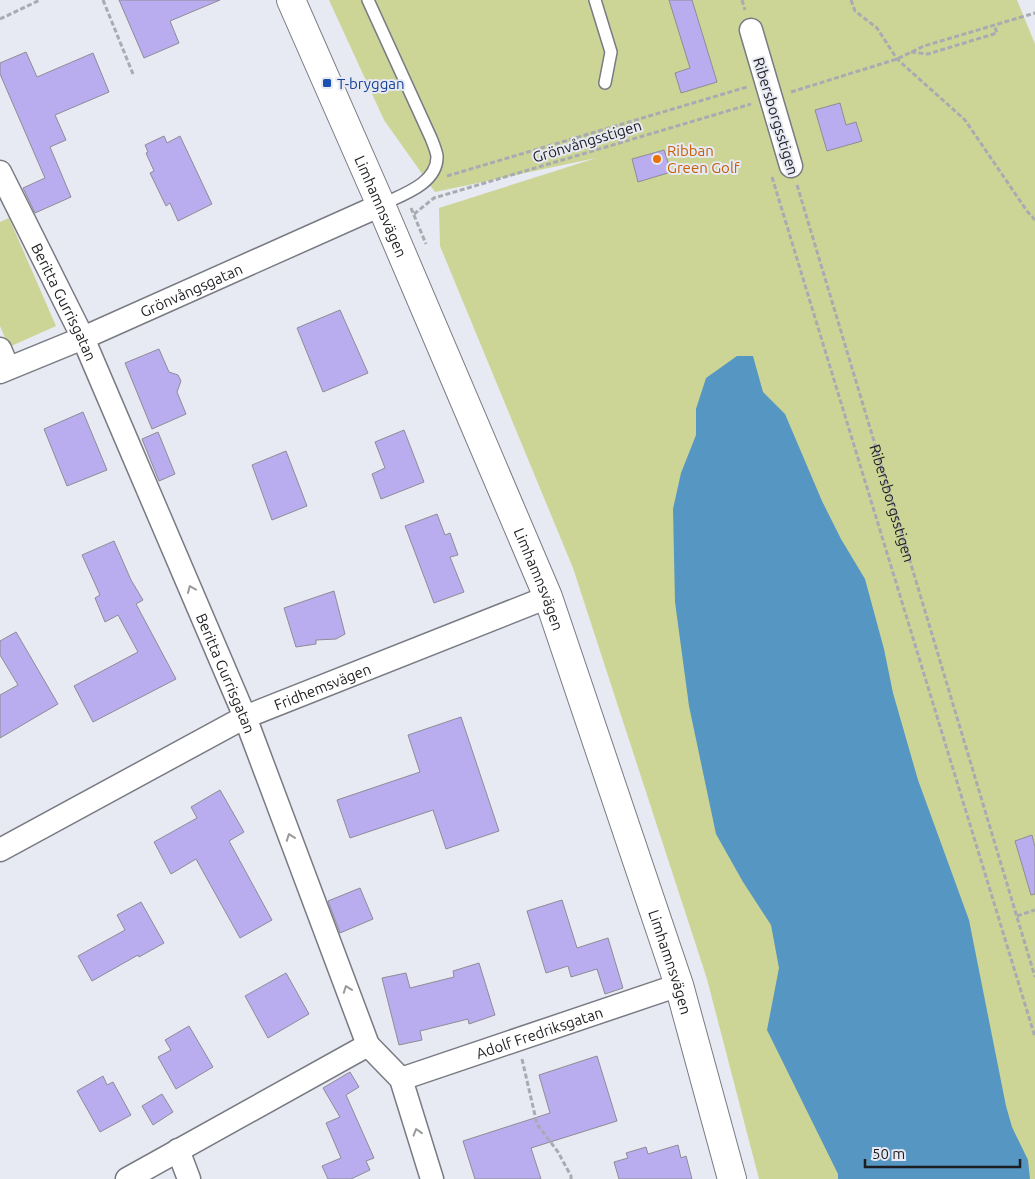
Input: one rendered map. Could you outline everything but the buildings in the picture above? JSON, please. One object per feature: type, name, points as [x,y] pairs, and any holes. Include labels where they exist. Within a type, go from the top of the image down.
[{"type":"main road","name":"Limhamnsvägen","points":[[291,0],[381,205],[548,597],[679,985],[732,1179]]},
{"type":"street","name":"Ribersborgsstigen","points":[[751,30],[791,166]]},
{"type":"street","name":"Beritta Gurrisgatan","points":[[0,172],[7,205],[82,338],[245,716],[368,1045],[401,1080],[432,1179]]},
{"type":"street","name":"Grönvångsgatan","points":[[3,363],[82,338],[381,205]]},
{"type":"street","name":"Fridhemsvägen","points":[[0,850],[245,716],[548,597]]},
{"type":"street","name":"Adolf Fredriksgatan","points":[[401,1080],[679,985]]},
{"type":"street","points":[[127,1179],[368,1045]]},
{"type":"street","points":[[178,1150],[189,1179]]},
{"type":"lane","points":[[368,0],[437,155],[435,169],[428,178],[418,186],[381,205]]},
{"type":"lane","points":[[595,0],[611,52],[605,82]]},
{"type":"path","points":[[26,7],[28,0]]},
{"type":"path","points":[[0,19],[40,0]]},
{"type":"path","points":[[103,0],[133,74]]},
{"type":"path","points":[[851,0],[855,10],[877,28],[897,59],[965,120],[1026,211],[1035,220]]},
{"type":"path","points":[[768,90],[897,59],[924,46],[1035,13]]},
{"type":"path","points":[[911,52],[928,54],[997,33],[994,25]]},
{"type":"path","name":"Grönvångsstigen","points":[[428,178],[451,176],[768,90]]},
{"type":"path","name":"Grönvångsstigen","points":[[414,214],[434,198],[749,104],[768,90]]},
{"type":"path","points":[[747,96],[752,114]]},
{"type":"path","name":"Ribersborgsstigen","points":[[791,166],[1035,977]]},
{"type":"path","points":[[770,171],[1035,1038]]},
{"type":"path","points":[[1017,916],[1035,910]]},
{"type":"path","points":[[517,1040],[537,1124],[558,1152],[571,1179]]},
{"type":"green space","points":[[329,0],[1017,0],[1035,44],[1035,1179],[759,1179],[707,979],[573,568],[440,246],[439,208],[596,158],[435,192],[384,120]]},
{"type":"green space","points":[[9,218],[56,326],[9,347],[0,326],[0,222]]},
{"type":"water","points":[[737,356],[753,356],[763,392],[785,414],[822,501],[841,539],[865,579],[884,649],[893,693],[918,780],[969,920],[1006,1106],[1012,1127],[1028,1160],[1030,1179],[838,1179],[838,1174],[767,1030],[779,968],[771,925],[743,882],[716,834],[689,706],[675,602],[673,509],[681,473],[696,435],[696,409],[706,378]]},
{"type":"place","name":"T-bryggan","points":[[327,83]]},
{"type":"place","name":"Ribban Green Golf","points":[[657,159]]}]
